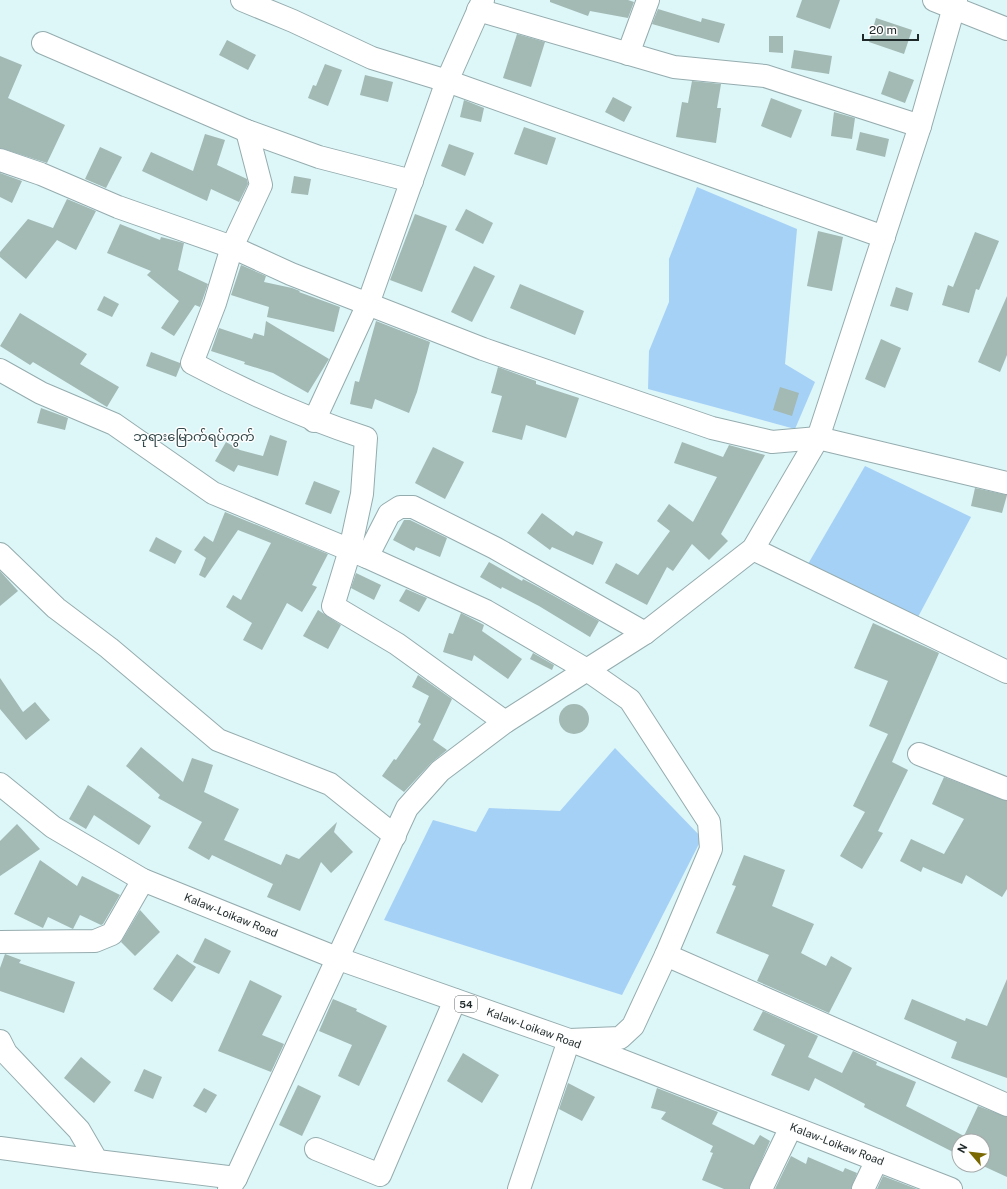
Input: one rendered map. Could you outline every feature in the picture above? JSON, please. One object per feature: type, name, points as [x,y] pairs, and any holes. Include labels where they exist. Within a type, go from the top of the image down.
[{"type":"street","points":[[242,0],[293,20],[372,58],[447,81],[884,237]]},
{"type":"street","points":[[628,54],[648,0]]},
{"type":"street","points":[[934,0],[955,4],[1007,28]]},
{"type":"street","points":[[0,1148],[97,1161],[232,1184],[407,808],[440,771],[505,722],[645,633],[753,549],[818,438],[920,126],[955,4]]},
{"type":"street","points":[[314,421],[368,304],[447,81],[480,5],[628,54],[674,67],[765,76],[920,126]]},
{"type":"street","points":[[43,43],[247,131],[320,157],[412,181]]},
{"type":"street","points":[[247,131],[261,185],[232,247],[215,303],[192,363],[242,389],[314,421],[366,438],[358,554]]},
{"type":"street","points":[[0,160],[41,174],[124,209],[232,247],[368,304],[483,349],[712,428],[772,442],[818,438],[1007,483]]},
{"type":"street","points":[[0,370],[41,393],[114,424],[213,493],[358,554],[486,611],[587,670],[630,700],[709,822],[711,849],[666,955],[633,1026],[620,1038],[569,1040],[520,1189]]},
{"type":"street","points":[[505,722],[397,644],[333,606],[358,554],[389,514],[400,506],[412,507],[495,548],[645,633]]},
{"type":"street","points":[[753,549],[1007,672]]},
{"type":"street","points":[[0,554],[56,608],[109,648],[218,740],[330,784],[395,836]]},
{"type":"street","points":[[919,754],[1007,789]]},
{"type":"street","name":"Kalaw-Loikaw Road","points":[[0,784],[53,827],[143,880],[338,959],[569,1040],[951,1189]]},
{"type":"street","points":[[0,942],[95,941],[112,934],[143,880]]},
{"type":"street","points":[[666,955],[1007,1105]]},
{"type":"street","points":[[316,1149],[380,1175],[455,1000]]},
{"type":"street","points":[[0,1040],[6,1053],[79,1130],[97,1161]]},
{"type":"street","points":[[761,1189],[791,1127]]},
{"type":"street","points":[[863,1189],[877,1160]]},
{"type":"water","points":[[697,187],[797,229],[785,364],[815,382],[795,429],[648,389],[649,351],[669,302],[669,259]]},
{"type":"water","points":[[865,466],[971,517],[918,617],[808,564]]},
{"type":"water","points":[[615,748],[702,838],[622,995],[384,920],[433,820],[476,832],[489,808],[560,811]]},
{"type":"building","points":[[550,0],[628,0],[634,2],[628,18],[590,11],[588,16],[550,2]]},
{"type":"building","points":[[802,0],[840,0],[830,29],[796,17]]},
{"type":"building","points":[[658,9],[701,22],[702,18],[725,24],[719,43],[652,24]]},
{"type":"building","points":[[876,18],[912,30],[904,54],[869,42]]},
{"type":"building","points":[[517,34],[545,42],[531,87],[503,78]]},
{"type":"building","points":[[769,36],[783,36],[783,53],[769,52]]},
{"type":"building","points":[[227,40],[256,55],[248,70],[219,55]]},
{"type":"building","points":[[794,50],[832,56],[829,74],[791,68]]},
{"type":"building","points":[[0,56],[22,65],[8,98],[65,125],[47,163],[0,148]]},
{"type":"building","points":[[325,64],[342,70],[328,106],[308,98],[313,85],[316,86]]},
{"type":"building","points":[[889,71],[914,80],[905,103],[881,94]]},
{"type":"building","points":[[365,75],[393,82],[388,102],[360,95]]},
{"type":"building","points":[[692,81],[721,84],[717,108],[721,108],[716,143],[676,137],[682,102],[688,103]]},
{"type":"building","points":[[613,97],[632,107],[624,122],[605,112]]},
{"type":"building","points":[[771,98],[802,110],[791,138],[761,126]]},
{"type":"building","points":[[464,100],[484,108],[481,122],[460,117]]},
{"type":"building","points":[[834,112],[855,118],[852,139],[831,136]]},
{"type":"building","points":[[524,127],[556,138],[547,165],[514,154]]},
{"type":"building","points":[[860,132],[889,139],[885,157],[856,150]]},
{"type":"building","points":[[205,134],[225,140],[217,165],[247,179],[248,184],[239,202],[211,189],[207,201],[142,171],[151,152],[193,171]]},
{"type":"building","points":[[449,144],[474,153],[465,176],[441,166]]},
{"type":"building","points":[[100,147],[122,157],[106,188],[85,179]]},
{"type":"building","points":[[0,173],[22,181],[12,203],[0,197]]},
{"type":"building","points":[[294,176],[311,179],[308,195],[291,193]]},
{"type":"building","points":[[67,199],[96,211],[76,250],[57,240],[26,279],[0,257],[0,252],[28,219],[53,228]]},
{"type":"building","points":[[466,209],[493,223],[483,244],[455,230]]},
{"type":"building","points":[[415,214],[447,226],[422,292],[390,280]]},
{"type":"building","points":[[120,224],[160,240],[161,237],[184,243],[178,270],[208,284],[200,307],[195,305],[174,336],[161,328],[179,301],[147,275],[151,271],[107,253]]},
{"type":"building","points":[[818,231],[843,237],[832,291],[807,286]]},
{"type":"building","points":[[975,232],[999,241],[979,290],[976,289],[969,313],[942,305],[948,285],[953,287]]},
{"type":"building","points":[[241,265],[266,276],[264,282],[292,288],[340,307],[334,332],[267,317],[269,307],[231,295]]},
{"type":"building","points":[[474,266],[495,276],[472,322],[451,312]]},
{"type":"building","points":[[520,284],[584,311],[575,335],[510,308]]},
{"type":"building","points":[[896,287],[913,293],[908,311],[890,306]]},
{"type":"building","points":[[104,296],[119,304],[112,317],[97,310]]},
{"type":"building","points":[[1007,296],[1007,355],[1000,372],[978,362]]},
{"type":"building","points":[[20,313],[87,354],[80,364],[119,387],[107,407],[33,362],[30,365],[0,346]]},
{"type":"building","points":[[266,321],[329,359],[308,393],[273,373],[244,364],[245,362],[211,351],[219,328],[252,339],[254,333],[264,336]]},
{"type":"building","points":[[376,321],[430,342],[417,392],[409,413],[375,399],[372,409],[350,404],[355,381],[359,382]]},
{"type":"building","points":[[881,339],[901,348],[885,388],[865,379]]},
{"type":"building","points":[[151,352],[180,363],[176,377],[146,366]]},
{"type":"building","points":[[498,367],[536,381],[536,384],[579,398],[566,438],[526,425],[522,440],[492,432],[502,396],[491,393]]},
{"type":"building","points":[[780,387],[799,393],[792,416],[773,410]]},
{"type":"building","points":[[41,408],[68,418],[65,430],[37,423]]},
{"type":"building","points":[[270,435],[287,441],[278,476],[238,465],[234,472],[215,461],[226,442],[240,450],[263,456]]},
{"type":"building","points":[[682,442],[723,457],[729,445],[765,455],[721,534],[728,541],[709,560],[692,544],[673,571],[667,567],[647,605],[605,583],[616,563],[638,575],[670,531],[657,521],[669,504],[693,522],[717,477],[674,463]]},
{"type":"building","points":[[433,447],[464,462],[445,499],[415,483]]},
{"type":"building","points":[[314,481],[340,491],[331,514],[305,504]]},
{"type":"building","points":[[975,488],[1007,495],[1002,513],[971,506]]},
{"type":"building","points":[[225,512],[328,554],[312,585],[317,587],[302,612],[287,603],[262,650],[243,640],[252,623],[226,607],[233,595],[241,600],[271,543],[238,530],[205,578],[199,575],[206,558],[194,550],[204,536],[213,542]]},
{"type":"building","points":[[542,513],[573,536],[576,531],[603,542],[593,565],[552,547],[550,550],[527,533]]},
{"type":"building","points":[[404,520],[410,520],[447,538],[440,557],[416,547],[414,551],[393,540]]},
{"type":"building","points":[[156,537],[182,551],[175,564],[149,551]]},
{"type":"building","points":[[489,562],[599,621],[590,637],[539,606],[502,587],[501,589],[480,577]]},
{"type":"building","points":[[0,571],[18,591],[0,606]]},
{"type":"building","points":[[356,573],[381,585],[374,600],[351,588]]},
{"type":"building","points":[[406,589],[427,598],[419,612],[399,601]]},
{"type":"building","points":[[318,610],[341,625],[328,649],[303,636]]},
{"type":"building","points":[[461,613],[484,625],[482,631],[522,659],[508,679],[474,655],[472,661],[443,652],[449,633],[453,634]]},
{"type":"building","points":[[873,623],[939,653],[892,762],[908,770],[878,831],[883,833],[862,869],[840,856],[865,812],[853,806],[888,734],[869,726],[888,681],[854,668]]},
{"type":"building","points":[[533,653],[554,665],[552,670],[530,659]]},
{"type":"building","points":[[418,675],[452,699],[433,740],[447,750],[431,763],[404,792],[382,776],[394,759],[396,760],[421,724],[418,722],[429,696],[412,687]]},
{"type":"building","points":[[0,678],[23,712],[35,702],[50,720],[26,740],[0,709]]},
{"type":"building","points":[[574,704],[585,708],[589,719],[585,730],[574,734],[563,730],[559,719],[563,708]]},
{"type":"building","points":[[141,747],[183,782],[192,758],[213,765],[204,792],[239,809],[224,840],[281,865],[286,854],[299,859],[337,822],[334,832],[353,852],[331,873],[321,862],[300,911],[267,897],[273,884],[212,855],[209,860],[188,848],[202,822],[158,798],[160,795],[126,766]]},
{"type":"building","points":[[944,777],[1007,801],[1007,889],[1002,897],[966,875],[962,884],[923,867],[921,872],[900,861],[911,839],[944,854],[964,819],[932,804]]},
{"type":"building","points":[[88,785],[151,826],[139,845],[94,815],[86,829],[69,819]]},
{"type":"building","points":[[17,824],[40,849],[0,876],[0,841]]},
{"type":"building","points":[[744,855],[785,870],[772,906],[814,924],[801,953],[826,966],[831,956],[852,968],[829,1013],[757,981],[769,955],[716,933],[736,886],[732,885]]},
{"type":"building","points":[[40,860],[77,886],[82,876],[120,895],[103,924],[101,925],[80,915],[73,929],[48,917],[43,928],[14,914]]},
{"type":"building","points":[[140,910],[160,932],[135,956],[121,942]]},
{"type":"building","points":[[205,938],[231,951],[219,974],[193,962]]},
{"type":"building","points":[[5,954],[21,960],[19,963],[75,982],[64,1013],[0,991],[0,968]]},
{"type":"building","points":[[177,954],[196,967],[172,1002],[153,989]]},
{"type":"building","points":[[1007,979],[1007,1078],[951,1058],[957,1042],[904,1019],[912,999],[965,1021],[966,1018],[987,1026]]},
{"type":"building","points":[[250,980],[282,996],[262,1035],[284,1044],[271,1072],[218,1051]]},
{"type":"building","points":[[333,999],[357,1009],[356,1011],[387,1026],[359,1086],[338,1076],[352,1045],[319,1031]]},
{"type":"building","points":[[763,1011],[818,1036],[808,1057],[842,1073],[853,1051],[877,1062],[876,1065],[916,1082],[906,1106],[958,1133],[951,1133],[951,1151],[864,1107],[865,1104],[815,1078],[809,1091],[771,1075],[785,1045],[753,1030]]},
{"type":"building","points":[[463,1053],[499,1075],[482,1103],[447,1081]]},
{"type":"building","points":[[81,1057],[111,1082],[94,1103],[64,1078]]},
{"type":"building","points":[[144,1069],[162,1077],[153,1099],[134,1091]]},
{"type":"building","points":[[568,1083],[595,1097],[582,1121],[559,1109]]},
{"type":"building","points":[[298,1085],[321,1096],[302,1136],[279,1125]]},
{"type":"building","points":[[204,1088],[217,1095],[206,1113],[193,1106]]},
{"type":"building","points":[[657,1088],[718,1112],[712,1124],[754,1145],[760,1135],[770,1141],[749,1189],[724,1189],[702,1180],[713,1153],[710,1152],[713,1146],[661,1119],[666,1112],[651,1108]]},
{"type":"building","points":[[978,1106],[1007,1117],[1007,1177],[991,1170],[991,1133],[965,1133]]},
{"type":"building","points":[[791,1156],[806,1164],[808,1157],[843,1172],[845,1168],[857,1173],[851,1189],[775,1189]]},
{"type":"building","points":[[883,1176],[917,1189],[877,1189]]},
{"type":"district","name":"ဘုရားမြောက်ရပ်ကွက်","points":[[194,436]]}]
